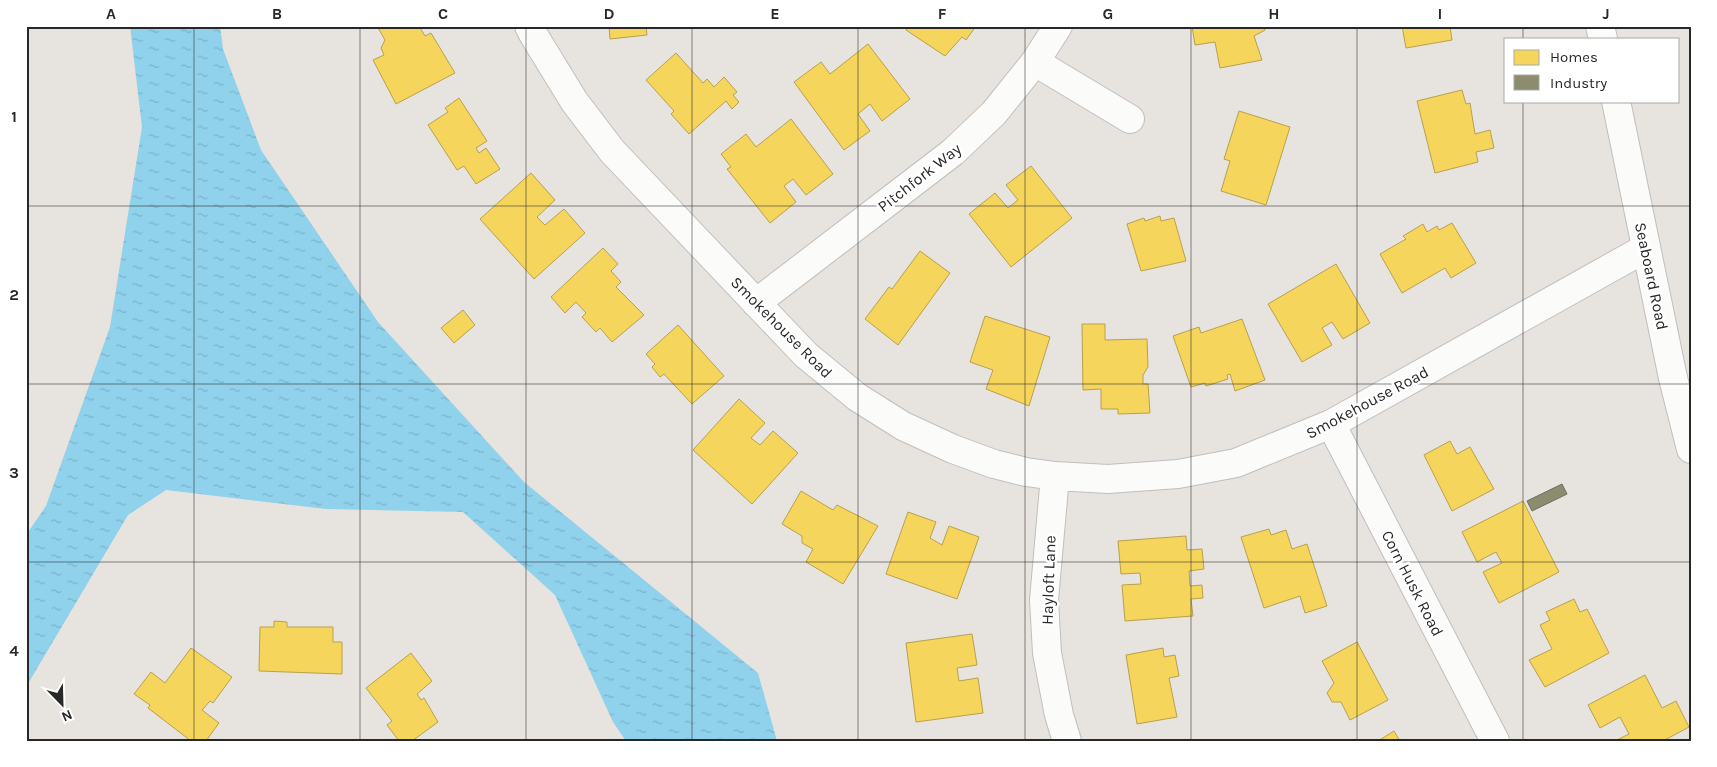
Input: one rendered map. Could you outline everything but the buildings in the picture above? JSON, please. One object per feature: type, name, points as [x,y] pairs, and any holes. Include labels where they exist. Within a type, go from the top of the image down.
[{"type":"street","name":"Smokehouse Road","points":[[529,26],[574,101],[612,151],[806,355],[857,397],[903,426],[953,449],[994,464],[1026,472],[1054,476],[1108,479],[1178,474],[1236,463],[1331,424],[1646,248]]},
{"type":"street","name":"Pitchfork Way","points":[[756,303],[953,152],[994,112],[1035,62],[1058,26]]},
{"type":"street","points":[[1035,62],[1130,119]]},
{"type":"street","name":"Seaboard Road","points":[[1616,102],[1646,248],[1685,404],[1691,449]]},
{"type":"street","name":"Corn Husk Road","points":[[1331,424],[1495,741]]},
{"type":"street","name":"Hayloft Lane","points":[[1054,476],[1044,600],[1047,653],[1059,715],[1067,741]]},
{"type":"water","points":[[130,26],[220,26],[223,49],[261,150],[378,322],[524,482],[758,673],[777,741],[626,741],[613,722],[555,595],[463,512],[326,509],[166,490],[128,515],[26,687],[26,535],[46,506],[110,327],[142,127]]}]
